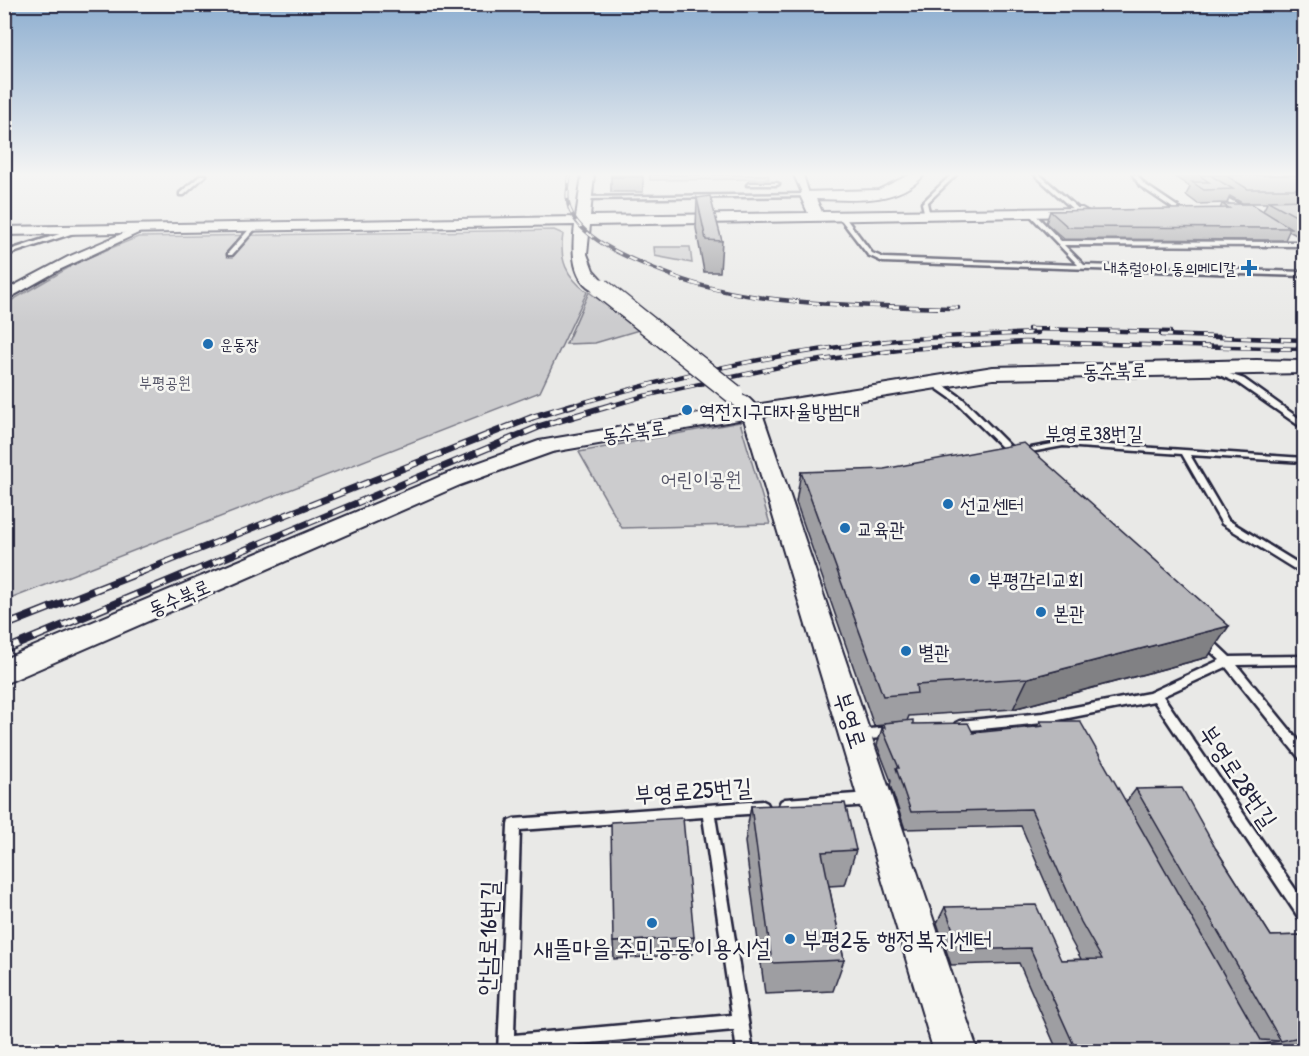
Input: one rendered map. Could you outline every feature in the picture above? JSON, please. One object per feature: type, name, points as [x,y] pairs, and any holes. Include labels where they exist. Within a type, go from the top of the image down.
[{"type":"street","points":[[4,231],[367,224]]},
{"type":"street","points":[[582,224],[579,254],[585,272],[601,288],[742,403]]},
{"type":"street","points":[[4,297],[73,258],[144,228]]},
{"type":"street","name":"동수북로","points":[[4,672],[452,480],[547,446],[694,423],[742,403],[993,373],[1305,367]]},
{"type":"street","name":"부영로","points":[[742,403],[756,421],[786,495],[856,735],[956,1052]]},
{"type":"lane","points":[[848,224],[870,254],[883,261],[1305,274]]},
{"type":"lane","points":[[1042,224],[1082,266]]},
{"type":"lane","points":[[230,254],[255,226]]},
{"type":"lane","points":[[4,254],[80,229]]},
{"type":"lane","points":[[1292,239],[1303,245]]},
{"type":"lane","points":[[1059,243],[1303,245]]},
{"type":"lane","points":[[1204,368],[1241,381],[1305,425]]},
{"type":"lane","points":[[932,381],[959,400],[1022,462]]},
{"type":"lane","name":"부영로38번길","points":[[1003,459],[1027,449],[1063,444],[1305,460]]},
{"type":"lane","points":[[1184,451],[1225,522],[1305,571]]},
{"type":"lane","points":[[1195,630],[1228,662],[1305,755]]},
{"type":"lane","points":[[950,727],[1067,719],[1156,695],[1228,662],[1305,660]]},
{"type":"lane","name":"부영로28번길","points":[[1156,695],[1305,913]]},
{"type":"lane","points":[[856,735],[903,731]]},
{"type":"lane","name":"부영로25번길","points":[[514,825],[876,799]]},
{"type":"lane","points":[[708,811],[745,1052]]},
{"type":"lane","name":"안남로16번길","points":[[506,1047],[514,825]]},
{"type":"lane","points":[[506,1047],[741,1022]]},
{"type":"green space","name":"부평공원","points":[[554,230],[563,234],[563,260],[569,273],[587,292],[540,392],[5,601],[4,307],[14,299],[82,260],[138,237]]},
{"type":"green space","points":[[654,247],[690,247],[692,263],[655,256]]},
{"type":"green space","points":[[589,292],[639,330],[595,343],[566,344]]},
{"type":"green space","name":"어린이공원","points":[[740,422],[770,524],[622,528],[579,452]]},
{"type":"building","points":[[703,224],[718,224],[722,241],[706,240]]},
{"type":"building","points":[[1065,224],[1285,224],[1291,228],[1068,227]]},
{"type":"building","name":"부평감리교회","points":[[1024,443],[1229,626],[1028,678],[916,685],[917,693],[883,696],[801,472],[884,469]]},
{"type":"building","points":[[913,720],[913,724],[968,723],[973,733],[1043,726],[1040,721],[1080,721],[1261,1040],[1279,1041],[1228,1052],[1077,1052],[1030,948],[960,950],[945,907],[1036,905],[1061,960],[1102,959],[1081,922],[1031,809],[911,812],[896,768],[899,768],[882,728],[885,728],[884,723]]},
{"type":"building","points":[[1182,788],[1216,849],[1271,936],[1305,935],[1305,1036],[1281,1041],[1136,789]]},
{"type":"building","points":[[845,803],[856,850],[822,852],[844,960],[772,963],[751,806]]},
{"type":"building","name":"새뜰마을 주민공동이용시설","points":[[683,818],[694,937],[613,942],[611,822]]},
{"type":"railway","points":[[579,224],[589,234],[617,252],[676,277]]},
{"type":"railway","points":[[672,276],[738,294],[775,299],[851,305],[958,308]]},
{"type":"railway","points":[[1029,329],[1170,332]]},
{"type":"railway","points":[[568,407],[690,375],[814,351],[897,340],[1038,333]]},
{"type":"railway","points":[[1161,335],[1304,340]]},
{"type":"railway","points":[[607,407],[644,396],[798,363],[907,349],[1025,342],[1304,349]]},
{"type":"railway","points":[[139,573],[533,417],[573,405]]},
{"type":"railway","points":[[189,573],[541,426],[612,405]]},
{"type":"railway","points":[[4,626],[143,571]]},
{"type":"railway","points":[[4,650],[193,571]]},
{"type":"place","name":"내츄럴아이 동의메디칼","points":[[1249,268]]},
{"type":"place","name":"운동장","points":[[208,344]]},
{"type":"place","name":"역전지구대자율방범대","points":[[687,410]]},
{"type":"place","name":"선교센터","points":[[948,504]]},
{"type":"place","name":"교육관","points":[[845,528]]},
{"type":"place","name":"부평감리교회","points":[[975,579]]},
{"type":"place","name":"본관","points":[[1041,612]]},
{"type":"place","name":"별관","points":[[906,651]]},
{"type":"place","name":"새뜰마을 주민공동이용시설","points":[[652,923]]},
{"type":"place","name":"부평2동 행정복지센터","points":[[790,939]]}]
